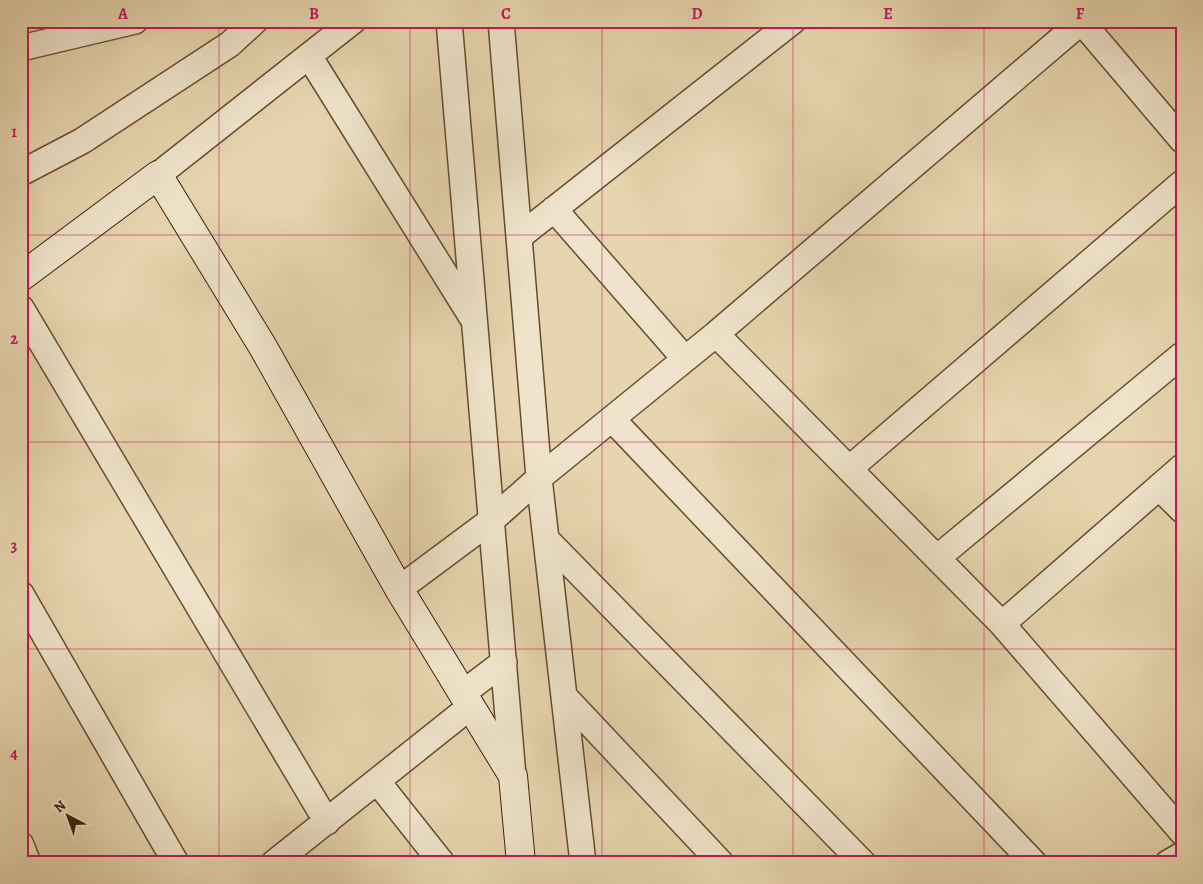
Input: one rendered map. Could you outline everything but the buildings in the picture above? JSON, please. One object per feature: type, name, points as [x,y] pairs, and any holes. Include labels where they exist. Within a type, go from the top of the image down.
[{"type":"street","points":[[21,48],[135,21]]},
{"type":"street","points":[[21,173],[99,130],[230,44],[255,21]]},
{"type":"street","points":[[21,277],[158,175],[353,21]]},
{"type":"street","points":[[449,21],[521,863]]},
{"type":"street","points":[[502,21],[539,478],[583,863]]},
{"type":"street","points":[[519,238],[792,21]]},
{"type":"street","points":[[399,589],[492,519],[539,478],[716,334],[1082,21],[1182,140]]},
{"type":"street","points":[[309,56],[476,323]]},
{"type":"street","points":[[158,175],[263,347],[399,589],[514,776]]},
{"type":"street","points":[[849,469],[1182,183]]},
{"type":"street","points":[[554,210],[685,359]]},
{"type":"street","points":[[21,308],[327,822]]},
{"type":"street","points":[[716,334],[1002,624],[1182,832]]},
{"type":"street","points":[[937,558],[1182,355]]},
{"type":"street","points":[[612,419],[1034,863]]},
{"type":"street","points":[[1002,624],[1182,468]]},
{"type":"street","points":[[1159,487],[1182,510]]},
{"type":"street","points":[[546,539],[863,863]]},
{"type":"street","points":[[21,594],[176,863]]},
{"type":"street","points":[[274,863],[377,782],[504,662]]},
{"type":"street","points":[[564,696],[721,863]]},
{"type":"street","points":[[377,782],[442,863]]},
{"type":"street","points":[[21,845],[28,863]]},
{"type":"street","points":[[1168,863],[1182,855]]}]
